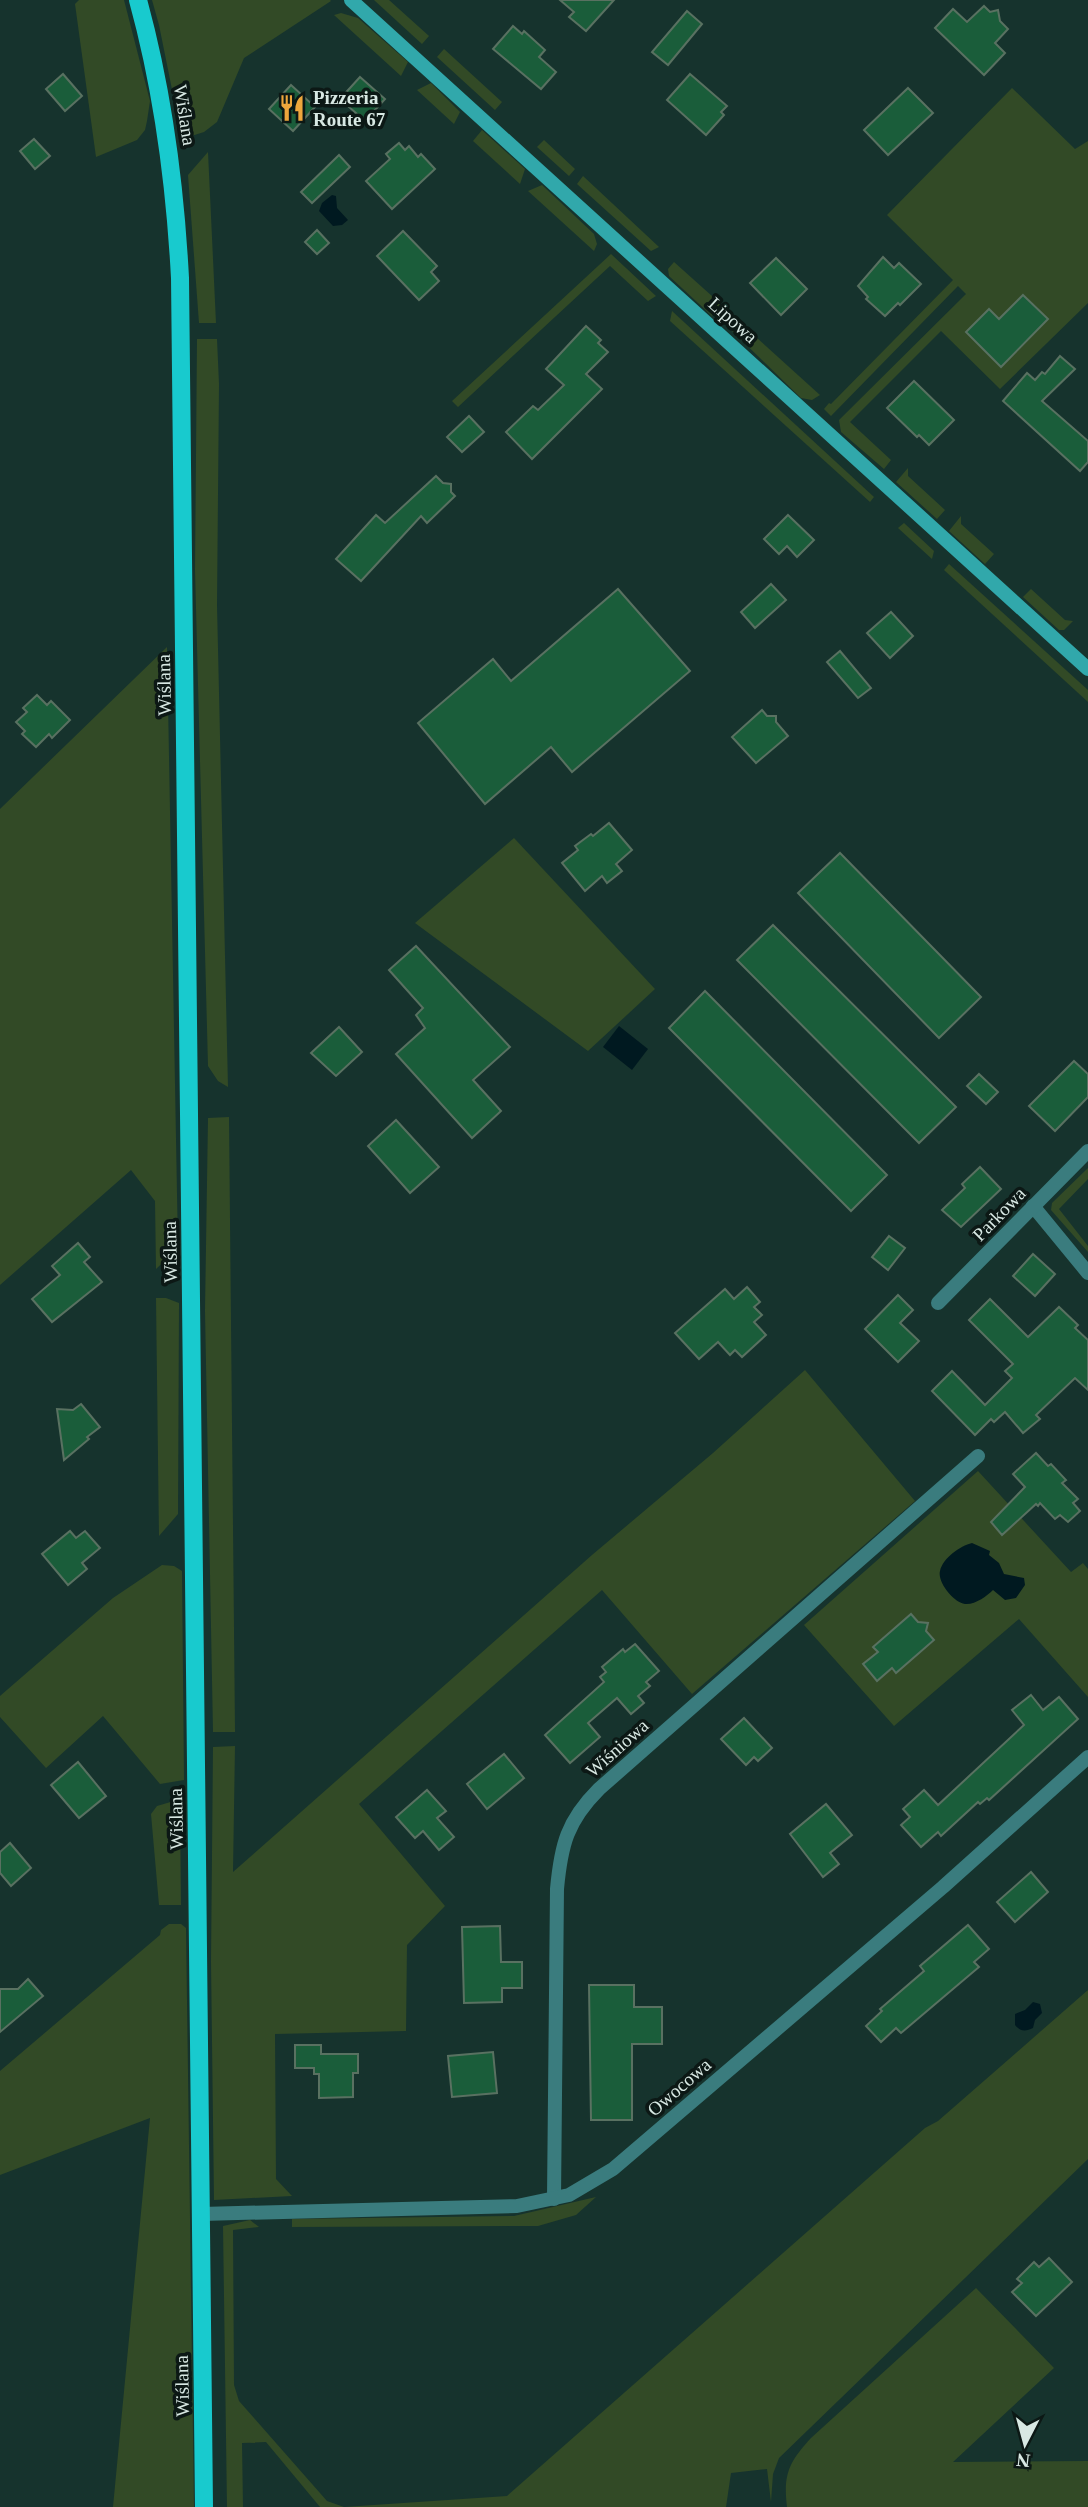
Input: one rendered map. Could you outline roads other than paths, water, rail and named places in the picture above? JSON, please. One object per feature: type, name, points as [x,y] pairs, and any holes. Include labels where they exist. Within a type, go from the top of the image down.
[{"type":"main road","name":"Wiślana","points":[[138,0],[157,77],[169,143],[180,278],[204,2507]]},
{"type":"street","name":"Lipowa","points":[[351,0],[1088,669]]},
{"type":"street","name":"Parkowa","points":[[938,1303],[1088,1152]]},
{"type":"street","points":[[1033,1206],[1088,1273]]},
{"type":"street","name":"Wiśniowa","points":[[554,2199],[557,1889],[560,1855],[573,1820],[582,1806],[607,1782],[978,1456]]},
{"type":"street","name":"Owocowa","points":[[201,2214],[488,2208],[527,2205],[580,2190],[613,2169],[949,1882],[1088,1758]]},
{"type":"water","points":[[332,195],[336,196],[337,208],[348,220],[342,225],[333,226],[319,211],[322,203]]},
{"type":"water","points":[[619,1026],[648,1049],[632,1070],[603,1047]]},
{"type":"water","points":[[972,1543],[990,1551],[989,1555],[999,1563],[1004,1574],[1024,1578],[1025,1585],[1016,1598],[1005,1600],[993,1590],[977,1602],[965,1604],[947,1591],[940,1576],[942,1566],[953,1553]]},
{"type":"water","points":[[1033,2002],[1040,2004],[1042,2013],[1035,2020],[1033,2028],[1021,2030],[1015,2025],[1015,2014],[1025,2010]]},
{"type":"place","name":"Pizzeria Route 67","points":[[292,108]]}]
